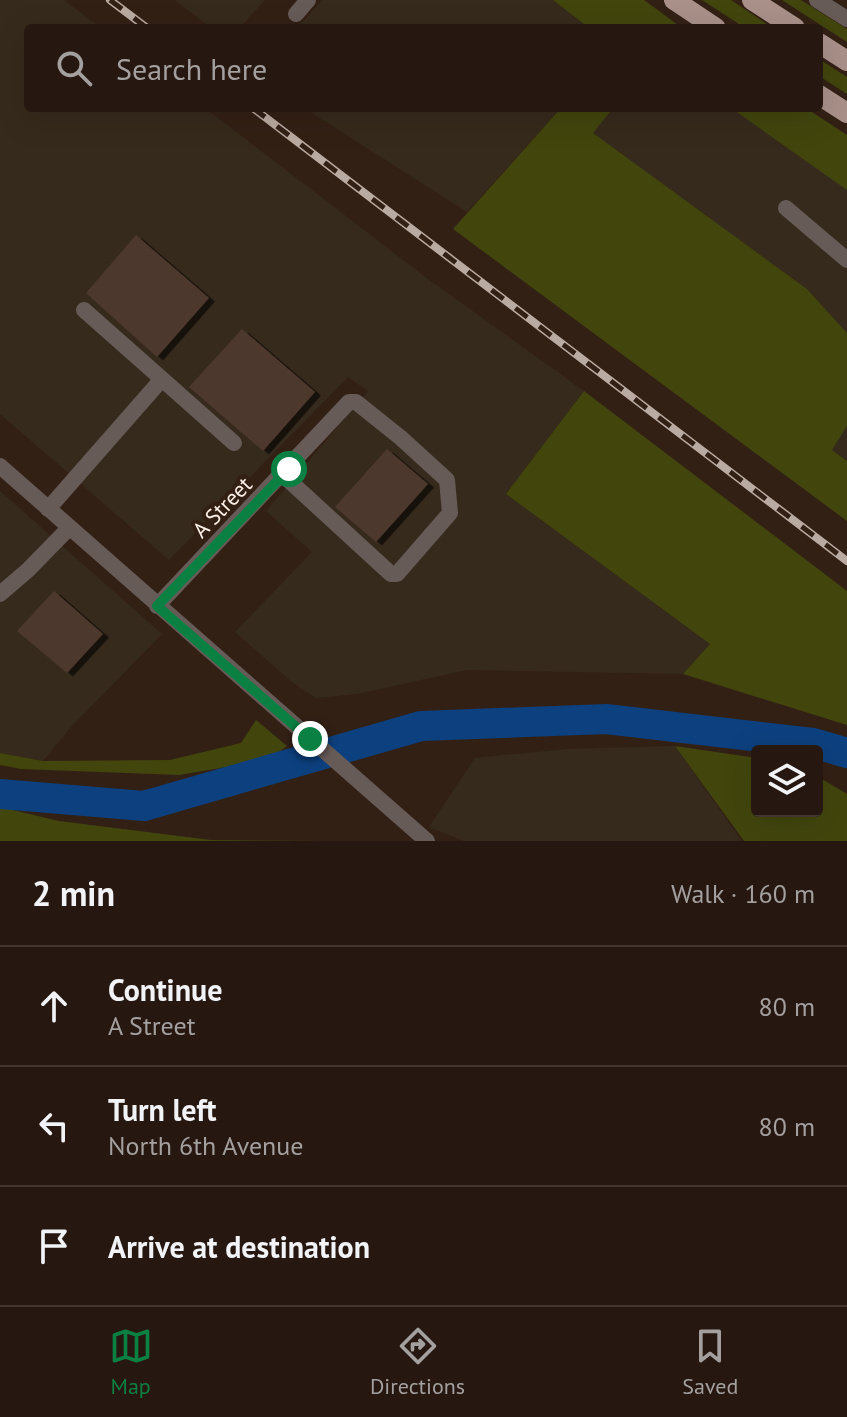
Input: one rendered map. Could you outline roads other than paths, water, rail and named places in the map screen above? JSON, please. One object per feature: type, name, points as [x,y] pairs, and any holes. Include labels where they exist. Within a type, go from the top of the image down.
[{"type":"main road","points":[[674,0],[710,24]]},
{"type":"main road","points":[[752,0],[789,24]]},
{"type":"main road","points":[[823,46],[847,61]]},
{"type":"main road","points":[[823,98],[847,113]]},
{"type":"street","points":[[296,14],[308,0]]},
{"type":"street","points":[[817,0],[847,19]]},
{"type":"street","points":[[786,208],[847,260]]},
{"type":"street","points":[[84,310],[234,443]]},
{"type":"street","points":[[48,509],[162,379]]},
{"type":"street","name":"A Street","points":[[157,606],[349,402],[356,402],[447,480],[450,513],[397,574],[391,574],[283,475]]},
{"type":"street","points":[[0,466],[423,838]]},
{"type":"street","points":[[0,594],[69,528]]},
{"type":"waterway","points":[[0,794],[144,806],[421,726],[606,719],[813,743],[847,753]]},
{"type":"railway","points":[[110,0],[142,24]]},
{"type":"railway","points":[[258,112],[847,561]]}]
